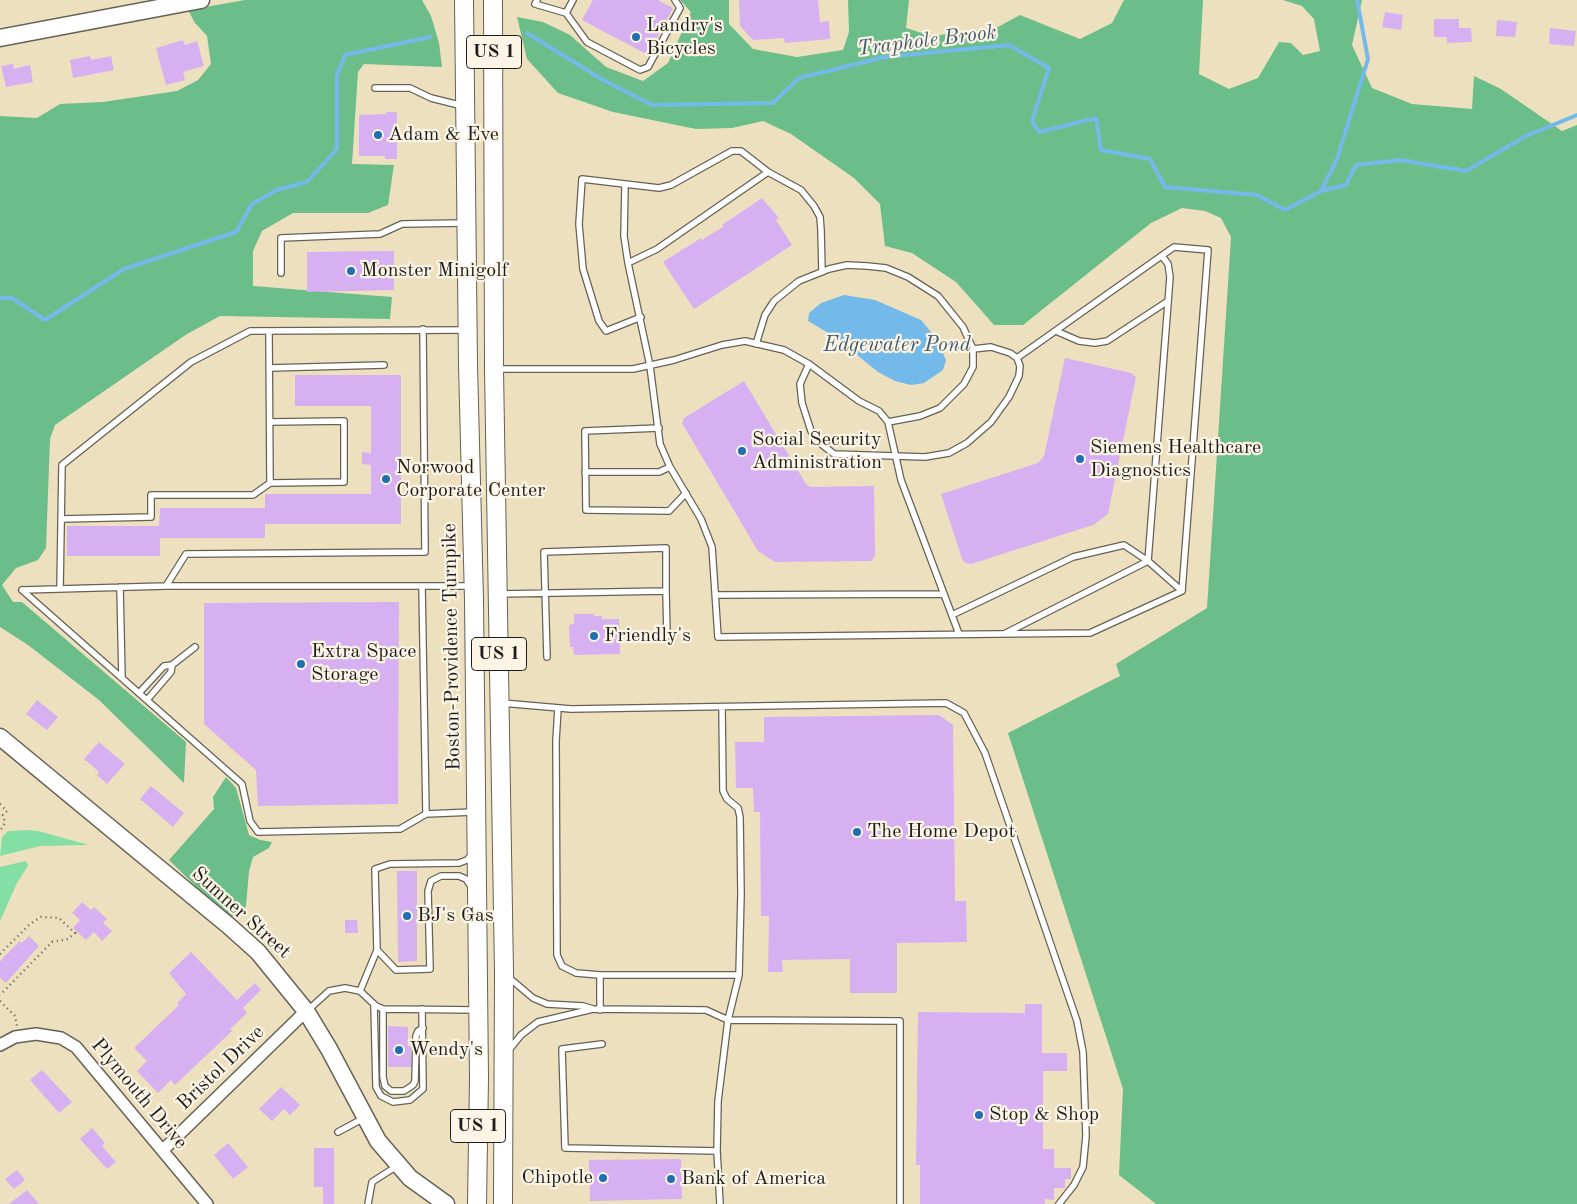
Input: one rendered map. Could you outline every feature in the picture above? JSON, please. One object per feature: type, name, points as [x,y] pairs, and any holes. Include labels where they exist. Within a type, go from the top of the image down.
[{"type":"main road","points":[[0,38],[201,0]]},
{"type":"main road","name":"Boston-Providence Turnpike","points":[[464,0],[468,330],[474,586],[479,1078],[477,1204]]},
{"type":"main road","name":"US 1","points":[[493,0],[494,369],[504,972],[504,1204]]},
{"type":"main road","name":"Sumner Street","points":[[0,737],[229,926],[270,965],[306,1011],[329,1049],[378,1141],[410,1178],[446,1204]]},
{"type":"street","name":"Bristol Drive","points":[[162,1150],[306,1011]]},
{"type":"street","name":"Plymouth Drive","points":[[0,1045],[20,1036],[52,1036],[76,1047],[207,1204]]},
{"type":"lane","points":[[566,13],[572,0]]},
{"type":"lane","points":[[536,2],[566,13],[587,42],[640,70],[648,67],[680,8],[675,0]]},
{"type":"lane","points":[[375,88],[410,88],[431,98],[466,107]]},
{"type":"lane","points":[[641,317],[606,331],[599,321],[584,269],[579,224],[582,179],[659,188],[671,185],[732,151],[741,151],[768,172],[801,190],[814,206],[820,217],[822,272]]},
{"type":"lane","points":[[628,263],[657,249],[768,172]]},
{"type":"lane","points":[[625,185],[624,236],[650,366],[660,444],[670,466],[701,519],[712,547],[718,637],[1090,633],[1182,591]]},
{"type":"lane","points":[[281,273],[281,238],[380,234],[402,224],[467,223]]},
{"type":"lane","points":[[1017,358],[1174,247],[1208,250],[1182,591]]},
{"type":"lane","points":[[1148,561],[1170,277],[1168,264],[1162,256]]},
{"type":"lane","points":[[756,344],[765,315],[774,301],[799,281],[847,265],[886,268],[908,277],[938,296],[948,305],[963,327],[973,349],[973,367],[964,384],[940,408],[920,416],[888,422]]},
{"type":"lane","points":[[1056,331],[1079,341],[1095,343],[1107,341],[1168,301]]},
{"type":"lane","points":[[166,586],[186,554],[425,552],[423,329]]},
{"type":"lane","points":[[269,330],[270,483]]},
{"type":"lane","points":[[60,589],[62,465],[191,362],[250,331],[468,330]]},
{"type":"lane","points":[[494,369],[633,369],[650,366],[722,345],[745,342],[784,350],[809,364],[859,401],[879,411],[888,422],[894,457],[901,480],[959,634]]},
{"type":"lane","points":[[809,364],[800,384],[802,403],[811,431],[820,443],[834,454],[894,457],[950,453],[967,443],[991,422],[1009,397],[1019,376],[1020,366],[1017,358],[1001,349],[973,349]]},
{"type":"lane","points":[[270,368],[384,365]]},
{"type":"lane","points":[[61,519],[151,517],[151,496],[253,495],[270,483],[344,482],[344,421],[270,422]]},
{"type":"lane","points":[[659,428],[585,431],[586,510],[668,511],[686,493]]},
{"type":"lane","points":[[585,472],[658,472],[670,466]]},
{"type":"lane","points":[[952,615],[1072,557],[1124,545],[1148,561],[1182,591]]},
{"type":"lane","points":[[547,658],[544,552],[666,548],[667,636],[630,637]]},
{"type":"lane","points":[[1005,634],[1148,561]]},
{"type":"lane","points":[[474,586],[166,586],[22,590],[242,784],[250,821],[258,832],[400,829],[426,814],[476,812]]},
{"type":"lane","points":[[422,586],[426,814]]},
{"type":"lane","points":[[120,587],[122,678]]},
{"type":"lane","points":[[498,594],[666,591]]},
{"type":"lane","points":[[716,594],[944,594]]},
{"type":"lane","points":[[138,693],[164,666],[172,665],[195,646]]},
{"type":"lane","points":[[147,700],[172,672],[172,665]]},
{"type":"lane","points":[[500,703],[558,708],[946,703],[964,714],[985,753],[1019,847],[1078,1028],[1083,1052],[1085,1144],[1083,1167],[1074,1184],[1058,1204]]},
{"type":"lane","points":[[720,1204],[717,1151],[718,1101],[728,1020],[739,975],[741,894],[740,818],[738,808],[727,799],[723,791],[722,707]]},
{"type":"lane","points":[[558,708],[556,741],[557,955],[562,966],[576,973],[600,975],[739,975]]},
{"type":"lane","points":[[360,991],[376,950],[375,869],[381,865],[459,863],[470,858],[476,847]]},
{"type":"lane","points":[[376,950],[396,970],[430,969],[428,891],[431,881],[441,876],[459,876],[468,882],[477,898]]},
{"type":"lane","points":[[504,972],[533,998],[547,1004],[583,1006],[600,1010],[706,1010],[728,1020],[900,1021],[900,1204]]},
{"type":"lane","points":[[600,975],[600,1010]]},
{"type":"lane","points":[[306,1011],[334,989],[360,991],[374,1005],[383,1009],[477,1010]]},
{"type":"lane","points":[[374,1005],[375,1082],[379,1094],[387,1101],[408,1101],[416,1098],[423,1089],[422,1009]]},
{"type":"lane","points":[[383,1009],[383,1077],[384,1086],[390,1091],[404,1091],[413,1085],[416,1036],[422,1028]]},
{"type":"lane","points":[[505,1056],[521,1035],[538,1022],[593,1009]]},
{"type":"lane","points":[[602,1044],[562,1049],[565,1148],[717,1151]]},
{"type":"lane","points":[[338,1132],[365,1117]]},
{"type":"lane","points":[[368,1204],[372,1182],[398,1166]]},
{"type":"path","points":[[0,804],[7,811],[3,815],[4,823],[0,831]]},
{"type":"path","points":[[0,954],[30,924],[41,917],[59,918],[76,934],[68,939],[52,942],[0,995]]},
{"type":"path","points":[[0,1001],[15,1016],[20,1036]]},
{"type":"green space","points":[[245,0],[422,0],[431,16],[439,43],[442,67],[364,64],[358,72],[352,164],[394,165],[388,205],[368,213],[293,213],[262,231],[253,251],[253,286],[392,297],[390,319],[220,316],[187,334],[55,425],[50,439],[46,548],[38,560],[16,568],[2,585],[13,602],[22,602],[186,742],[184,783],[99,700],[28,645],[0,627],[0,116],[37,118],[60,104],[103,102],[177,91],[198,80],[211,64],[207,36],[195,23],[188,10]]},
{"type":"green space","points":[[680,0],[729,0],[729,24],[753,49],[797,57],[843,50],[849,32],[848,0],[909,0],[906,28],[932,36],[996,28],[1020,15],[1080,39],[1112,23],[1124,0],[1203,0],[1199,74],[1229,89],[1258,78],[1279,42],[1291,43],[1303,55],[1320,51],[1314,19],[1302,6],[1283,0],[1362,0],[1352,45],[1372,88],[1412,104],[1472,109],[1474,76],[1501,89],[1562,131],[1577,125],[1577,1204],[1156,1204],[1119,1175],[1123,1089],[1008,733],[1120,676],[1116,664],[1207,608],[1231,237],[1221,218],[1205,211],[1182,208],[1151,223],[1023,325],[994,325],[956,282],[912,253],[885,246],[880,204],[854,178],[791,134],[763,121],[732,128],[696,129],[613,112],[558,93],[527,59],[517,17],[543,22],[570,35],[606,67],[643,81],[668,63],[691,12]]},
{"type":"green space","points":[[226,777],[236,788],[249,835],[260,840],[272,842],[269,848],[253,857],[249,871],[246,906],[239,916],[227,917],[169,860],[214,809],[213,797]]},
{"type":"green space","points":[[29,830],[89,845],[40,846],[0,856],[2,837],[8,831]]},
{"type":"green space","points":[[26,861],[28,866],[17,883],[0,921],[0,867]]},
{"type":"water","name":"Edgewater Pond","points":[[844,295],[875,300],[921,320],[936,338],[946,360],[943,370],[924,383],[911,385],[895,381],[878,372],[835,337],[808,321],[809,313],[821,303]]},
{"type":"building","name":"Landry's Bicycles","points":[[593,0],[658,0],[673,8],[648,55],[582,20]]},
{"type":"building","points":[[739,0],[818,0],[820,22],[829,21],[830,39],[785,43],[784,38],[753,40],[740,26]]},
{"type":"building","points":[[1385,12],[1403,15],[1401,30],[1382,27]]},
{"type":"building","points":[[1434,19],[1459,19],[1459,28],[1471,28],[1472,42],[1447,43],[1447,37],[1434,37]]},
{"type":"building","points":[[1497,20],[1517,22],[1515,37],[1496,36]]},
{"type":"building","points":[[1550,28],[1576,31],[1574,46],[1549,44]]},
{"type":"building","points":[[183,40],[185,45],[197,41],[204,66],[183,72],[185,80],[166,85],[156,48]]},
{"type":"building","points":[[90,56],[91,60],[111,56],[114,70],[73,78],[70,60]]},
{"type":"building","points":[[13,64],[14,69],[30,65],[33,82],[6,87],[1,66]]},
{"type":"building","name":"Adam & Eve","points":[[386,112],[397,112],[397,159],[385,159],[385,156],[359,156],[359,115],[386,114]]},
{"type":"building","points":[[762,198],[779,218],[776,220],[792,245],[694,309],[663,262],[701,238],[703,240]]},
{"type":"building","name":"Monster Minigolf","points":[[394,251],[394,290],[307,292],[307,252]]},
{"type":"building","name":"Siemens Healthcare Diagnostics","points":[[1065,358],[1131,373],[1136,377],[1108,514],[1093,525],[971,564],[965,563],[962,559],[941,494],[1038,463],[1044,456]]},
{"type":"building","name":"Norwood Corporate Center","points":[[295,375],[401,375],[401,524],[265,524],[265,538],[160,538],[160,556],[67,556],[67,526],[159,526],[160,508],[265,508],[265,494],[371,494],[371,465],[362,464],[362,452],[371,453],[371,406],[295,406]]},
{"type":"building","name":"Social Security Administration","points":[[744,381],[806,484],[811,487],[874,486],[875,556],[871,561],[775,562],[758,551],[682,423],[684,418]]},
{"type":"building","name":"Extra Space Storage","points":[[399,602],[398,804],[258,806],[256,770],[204,724],[204,603]]},
{"type":"building","name":"Friendly's","points":[[574,614],[594,614],[594,616],[602,616],[602,619],[619,619],[620,654],[574,655],[573,647],[570,647],[569,625],[574,624]]},
{"type":"building","points":[[37,700],[58,717],[47,730],[26,714]]},
{"type":"building","name":"The Home Depot","points":[[939,715],[953,725],[955,901],[966,901],[967,942],[897,943],[897,993],[850,993],[850,959],[782,960],[783,972],[768,972],[769,916],[761,916],[760,812],[754,812],[753,788],[736,788],[735,742],[764,742],[764,717]]},
{"type":"building","points":[[99,742],[125,764],[107,784],[97,775],[99,772],[84,759]]},
{"type":"building","points":[[151,786],[184,813],[173,827],[140,799]]},
{"type":"building","name":"BJ's Gas","points":[[397,871],[417,871],[417,961],[398,962]]},
{"type":"building","points":[[82,902],[91,910],[94,907],[107,919],[103,923],[112,931],[102,941],[94,932],[86,940],[73,928],[80,920],[72,913]]},
{"type":"building","points":[[345,920],[357,920],[358,933],[345,933]]},
{"type":"building","points":[[29,936],[39,946],[6,983],[0,978],[0,961],[20,941],[22,943]]},
{"type":"building","points":[[191,952],[237,1000],[255,983],[261,990],[243,1008],[247,1013],[230,1029],[232,1031],[175,1085],[171,1080],[158,1093],[137,1071],[147,1061],[134,1048],[179,1005],[177,1003],[186,994],[169,973]]},
{"type":"building","name":"Stop & Shop","points":[[1025,1004],[1042,1004],[1042,1053],[1067,1053],[1067,1071],[1043,1071],[1043,1149],[1054,1149],[1054,1168],[1071,1168],[1071,1179],[1065,1179],[1065,1188],[1054,1188],[1054,1200],[1045,1199],[1045,1204],[920,1204],[920,1165],[916,1165],[918,1012],[1025,1013]]},
{"type":"building","name":"Wendy's","points":[[388,1026],[408,1027],[408,1046],[411,1046],[411,1067],[388,1067]]},
{"type":"building","points":[[42,1070],[72,1102],[59,1113],[30,1080]]},
{"type":"building","points":[[281,1087],[300,1105],[290,1115],[284,1109],[272,1121],[259,1109]]},
{"type":"building","points":[[92,1128],[105,1143],[102,1146],[116,1162],[107,1169],[80,1139]]},
{"type":"building","points":[[228,1143],[248,1167],[233,1179],[214,1155]]},
{"type":"building","points":[[314,1148],[334,1148],[334,1204],[323,1204],[323,1187],[314,1187]]},
{"type":"building","points":[[681,1159],[682,1199],[590,1201],[589,1160]]},
{"type":"building","points":[[17,1170],[25,1180],[14,1189],[5,1179]]},
{"type":"building","points":[[27,1190],[39,1204],[9,1204]]},
{"type":"waterway","name":"Traphole Brook","points":[[527,33],[603,80],[652,105],[773,103],[799,78],[885,57],[1009,45],[1049,68],[1032,121],[1039,132],[1096,118],[1101,150],[1150,159],[1165,187],[1257,195],[1285,210],[1321,191],[1337,159],[1368,59],[1357,0]]},
{"type":"waterway","name":"Traphole Brook","points":[[0,298],[12,298],[45,320],[124,269],[236,232],[252,204],[277,190],[307,182],[337,149],[337,75],[345,55],[430,37]]},
{"type":"waterway","points":[[1321,191],[1346,185],[1356,165],[1400,160],[1466,171],[1526,136],[1577,115]]},
{"type":"place","name":"Landry's Bicycles","points":[[636,37]]},
{"type":"place","name":"Adam & Eve","points":[[378,135]]},
{"type":"place","name":"Monster Minigolf","points":[[351,271]]},
{"type":"place","name":"Social Security Administration","points":[[742,451]]},
{"type":"place","name":"Siemens Healthcare Diagnostics","points":[[1080,459]]},
{"type":"place","name":"Norwood Corporate Center","points":[[386,479]]},
{"type":"place","name":"Friendly's","points":[[594,636]]},
{"type":"place","name":"Extra Space Storage","points":[[301,664]]},
{"type":"place","name":"The Home Depot","points":[[857,832]]},
{"type":"place","name":"BJ's Gas","points":[[407,916]]},
{"type":"place","name":"Wendy's","points":[[399,1050]]},
{"type":"place","name":"Stop & Shop","points":[[979,1115]]},
{"type":"place","name":"Chipotle","points":[[603,1178]]},
{"type":"place","name":"Bank of America","points":[[671,1179]]}]
